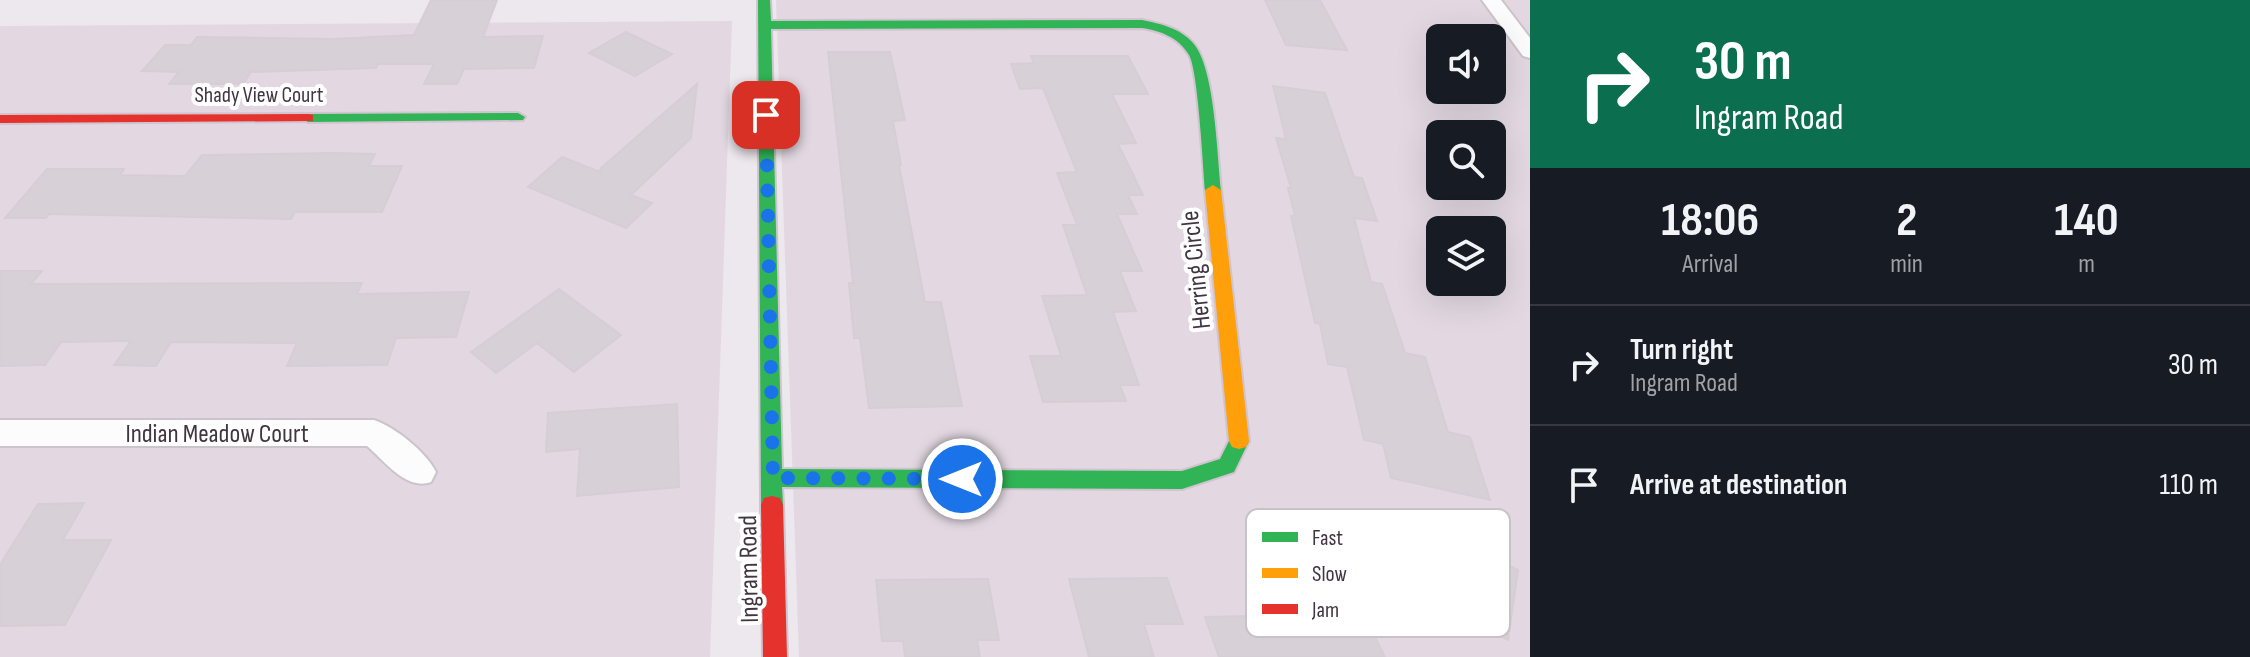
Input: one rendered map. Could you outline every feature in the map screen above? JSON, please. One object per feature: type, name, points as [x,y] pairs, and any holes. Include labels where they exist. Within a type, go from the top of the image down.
[{"type":"street","name":"Ingram Road","points":[[764,0],[775,657]]},
{"type":"street","points":[[1491,0],[1530,52]]},
{"type":"street","name":"Herring Circle","points":[[765,25],[1142,24],[1172,30],[1189,39],[1199,61],[1239,441],[1227,466],[1182,480],[773,478]]},
{"type":"street","name":"Shady View Court","points":[[0,119],[518,117]]},
{"type":"street","name":"Indian Meadow Court","points":[[0,433],[374,433],[420,472]]},
{"type":"shaded area","points":[[776,0],[1530,0],[1530,657],[799,657]]},
{"type":"shaded area","points":[[732,21],[710,657],[0,657],[0,26]]},
{"type":"building","points":[[431,0],[497,0],[483,37],[543,36],[534,68],[464,69],[457,84],[424,84],[434,64],[378,64],[376,68],[251,72],[243,84],[169,84],[179,72],[142,71],[165,45],[191,45],[197,37],[334,39],[414,35]]},
{"type":"building","points":[[1265,0],[1320,0],[1347,50],[1286,45]]},
{"type":"building","points":[[626,32],[672,54],[635,76],[589,53]]},
{"type":"building","points":[[828,52],[890,52],[905,120],[893,121],[899,165],[925,302],[941,302],[962,406],[869,408],[860,338],[854,338],[849,283],[853,283]]},
{"type":"building","points":[[1031,56],[1128,56],[1148,94],[1112,94],[1136,143],[1118,144],[1143,195],[1128,195],[1137,214],[1117,214],[1142,271],[1120,271],[1136,311],[1113,312],[1139,385],[1120,385],[1126,401],[1043,402],[1030,356],[1061,356],[1042,296],[1087,295],[1063,225],[1077,225],[1057,173],[1077,172],[1043,88],[1020,89],[1011,64],[1034,63]]},
{"type":"building","points":[[697,84],[691,138],[631,195],[652,203],[626,228],[528,187],[562,157],[600,172]]},
{"type":"building","points":[[1273,86],[1325,93],[1354,177],[1362,178],[1377,221],[1354,218],[1371,282],[1382,284],[1405,353],[1425,357],[1448,432],[1470,437],[1490,500],[1391,478],[1383,444],[1364,440],[1347,367],[1328,364],[1320,324],[1315,323],[1291,216],[1295,216],[1288,188],[1291,188],[1276,138],[1286,139]]},
{"type":"building","points":[[375,154],[369,166],[402,166],[382,212],[295,212],[291,219],[49,214],[46,218],[5,218],[47,169],[124,169],[120,175],[185,176],[202,155]]},
{"type":"building","points":[[0,271],[42,271],[31,284],[362,283],[357,294],[469,292],[456,337],[396,338],[387,365],[287,366],[297,343],[171,342],[156,366],[114,365],[131,341],[61,342],[45,365],[0,366]]},
{"type":"building","points":[[559,289],[621,335],[574,372],[537,343],[496,373],[471,352]]},
{"type":"building","points":[[677,404],[679,487],[577,496],[580,449],[546,452],[548,413]]},
{"type":"building","points":[[84,503],[63,540],[111,540],[65,625],[0,626],[0,565],[38,504]]},
{"type":"building","points":[[1510,566],[1518,570],[1510,626]]},
{"type":"building","points":[[1167,578],[1183,624],[1144,624],[1154,657],[1089,657],[1069,579]]},
{"type":"building","points":[[988,579],[999,640],[977,640],[980,657],[905,657],[903,641],[882,641],[876,580]]},
{"type":"building","points":[[1246,616],[1246,637],[1375,637],[1385,657],[1219,657],[1205,617]]},
{"type":"traffic: fast","points":[[764,0],[772,505]]},
{"type":"traffic: fast","points":[[765,25],[1142,24],[1161,28],[1183,39],[1199,61],[1213,190]]},
{"type":"traffic: fast","points":[[308,118],[518,117]]},
{"type":"traffic: fast","points":[[773,478],[1182,480],[1227,466],[1239,441]]},
{"type":"traffic: slow","points":[[1213,190],[1239,441]]},
{"type":"traffic: jam","points":[[0,119],[308,118]]},
{"type":"traffic: jam","points":[[772,505],[775,657]]},
{"type":"route","points":[[766,115],[773,478],[962,479]]}]
